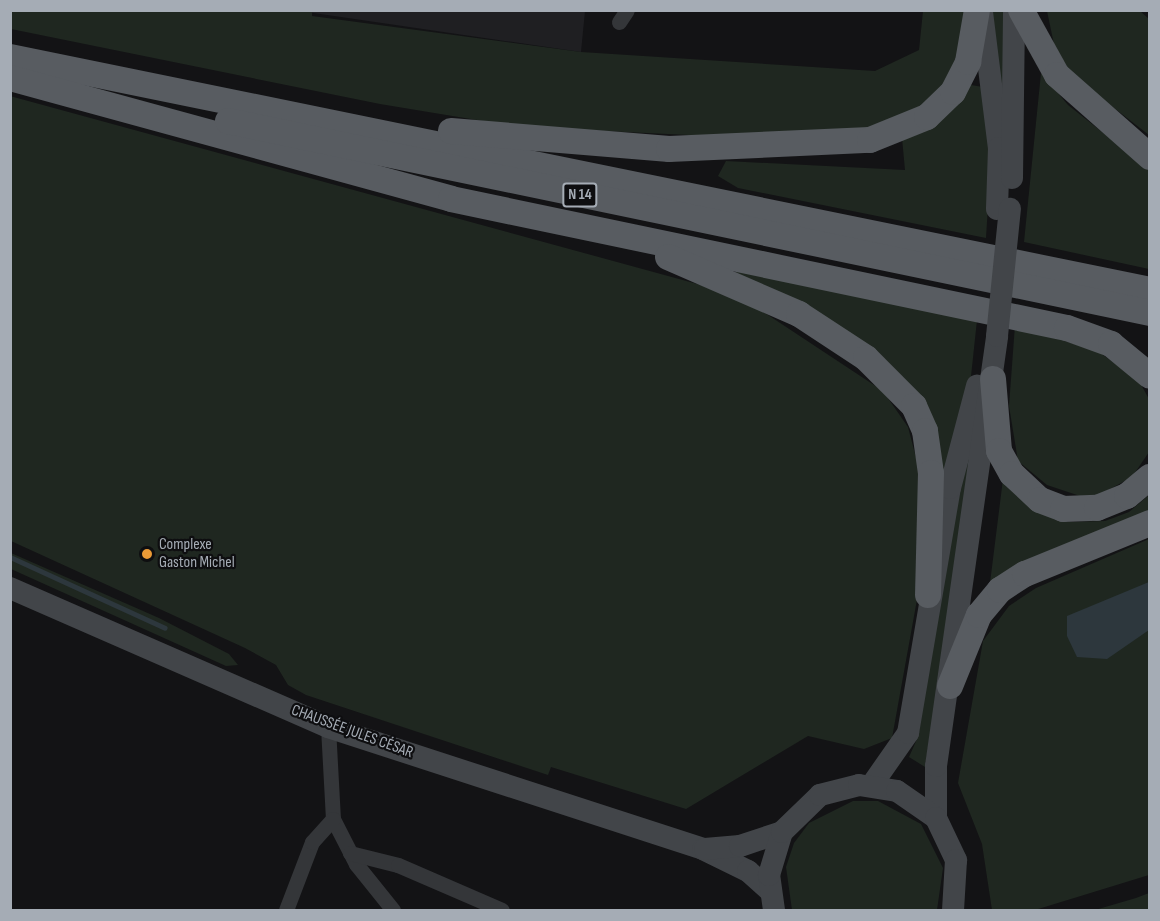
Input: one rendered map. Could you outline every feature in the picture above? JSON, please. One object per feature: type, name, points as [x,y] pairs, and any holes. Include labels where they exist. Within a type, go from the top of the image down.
[{"type":"highway","points":[[75,70],[513,139],[669,150],[819,146],[887,136],[936,109],[953,92],[968,62],[976,10]]},
{"type":"highway","points":[[1020,10],[1056,75],[1149,157]]},
{"type":"highway","name":"N 14","points":[[10,57],[1149,290]]},
{"type":"highway","points":[[10,77],[451,199],[1066,328],[1111,344],[1149,376]]},
{"type":"highway","name":"N 14","points":[[10,77],[1149,313]]},
{"type":"highway","points":[[556,222],[755,291],[841,340],[890,378],[921,418],[928,447],[928,595]]},
{"type":"highway","points":[[993,379],[999,451],[1012,474],[1040,500],[1063,509],[1097,508],[1127,496],[1149,477]]},
{"type":"highway","points":[[950,686],[979,615],[1000,590],[1025,574],[1149,523]]},
{"type":"main road","points":[[981,10],[999,148],[1003,209]]},
{"type":"main road","points":[[871,786],[908,733],[928,595],[990,335],[1003,209],[1014,10]]},
{"type":"main road","points":[[953,910],[956,860],[936,818],[936,766],[950,686],[993,379],[990,335]]},
{"type":"main road","name":"CHAUSSÉE JULES CÉSAR","points":[[10,588],[328,727],[703,849],[748,871],[772,901]]},
{"type":"main road","points":[[772,901],[771,860],[782,832],[820,795],[871,786],[908,796],[936,818]]},
{"type":"main road","name":"CHAUSSÉE JULES CÉSAR","points":[[703,849],[740,846],[782,832]]},
{"type":"street","points":[[328,727],[333,819],[350,853],[393,910]]},
{"type":"street","points":[[286,910],[312,842],[333,819]]},
{"type":"street","points":[[350,853],[398,865],[502,910]]},
{"type":"shaded area","points":[[10,11],[312,11],[312,16],[581,52],[875,71],[919,50],[923,11],[968,11],[964,57],[933,101],[882,128],[731,137],[519,127],[380,104],[11,29]]},
{"type":"shaded area","points":[[300,11],[585,11],[581,52]]},
{"type":"shaded area","points":[[989,11],[1005,11],[1005,112]]},
{"type":"shaded area","points":[[1047,11],[1140,11],[1149,19],[1149,135],[1074,77],[1055,49]]},
{"type":"shaded area","points":[[1041,73],[1068,105],[1149,169],[1149,269],[1024,242]]},
{"type":"shaded area","points":[[971,85],[983,87],[992,141],[986,238],[738,188],[718,176],[726,161],[905,170],[902,138]]},
{"type":"shaded area","points":[[10,96],[701,285],[756,307],[883,391],[908,427],[924,488],[918,594],[892,738],[864,749],[808,736],[686,809],[551,767],[548,775],[306,695],[288,685],[276,665],[245,648],[11,541]]},
{"type":"shaded area","points":[[736,270],[977,320],[969,395],[946,471],[939,470],[926,408],[736,276]]},
{"type":"shaded area","points":[[1015,325],[1099,352],[1139,381],[1149,399],[1149,452],[1132,477],[1099,495],[1080,496],[1047,485],[1018,461],[1009,406]]},
{"type":"shaded area","points":[[979,414],[925,767],[909,757],[917,739],[942,555]]},
{"type":"shaded area","points":[[1003,479],[1050,517],[1066,522],[1105,521],[1129,512],[1149,495],[1149,514],[990,583]]},
{"type":"shaded area","points":[[1149,539],[1149,875],[1035,910],[992,910],[982,844],[958,783],[983,641],[1009,606],[1036,588]]},
{"type":"shaded area","points":[[11,553],[159,618],[229,654],[238,665],[226,666],[11,569]]},
{"type":"shaded area","points":[[1149,582],[1149,630],[1107,659],[1077,657],[1067,636],[1067,616]]},
{"type":"shaded area","points":[[853,801],[878,801],[921,824],[943,868],[937,910],[792,910],[786,867],[794,843],[809,823]]},
{"type":"shaded area","points":[[1149,893],[1149,910],[1095,910],[1136,898]]},
{"type":"waterway","points":[[10,557],[165,628]]},
{"type":"place","name":"Complexe Gaston Michel","points":[[147,554]]}]
